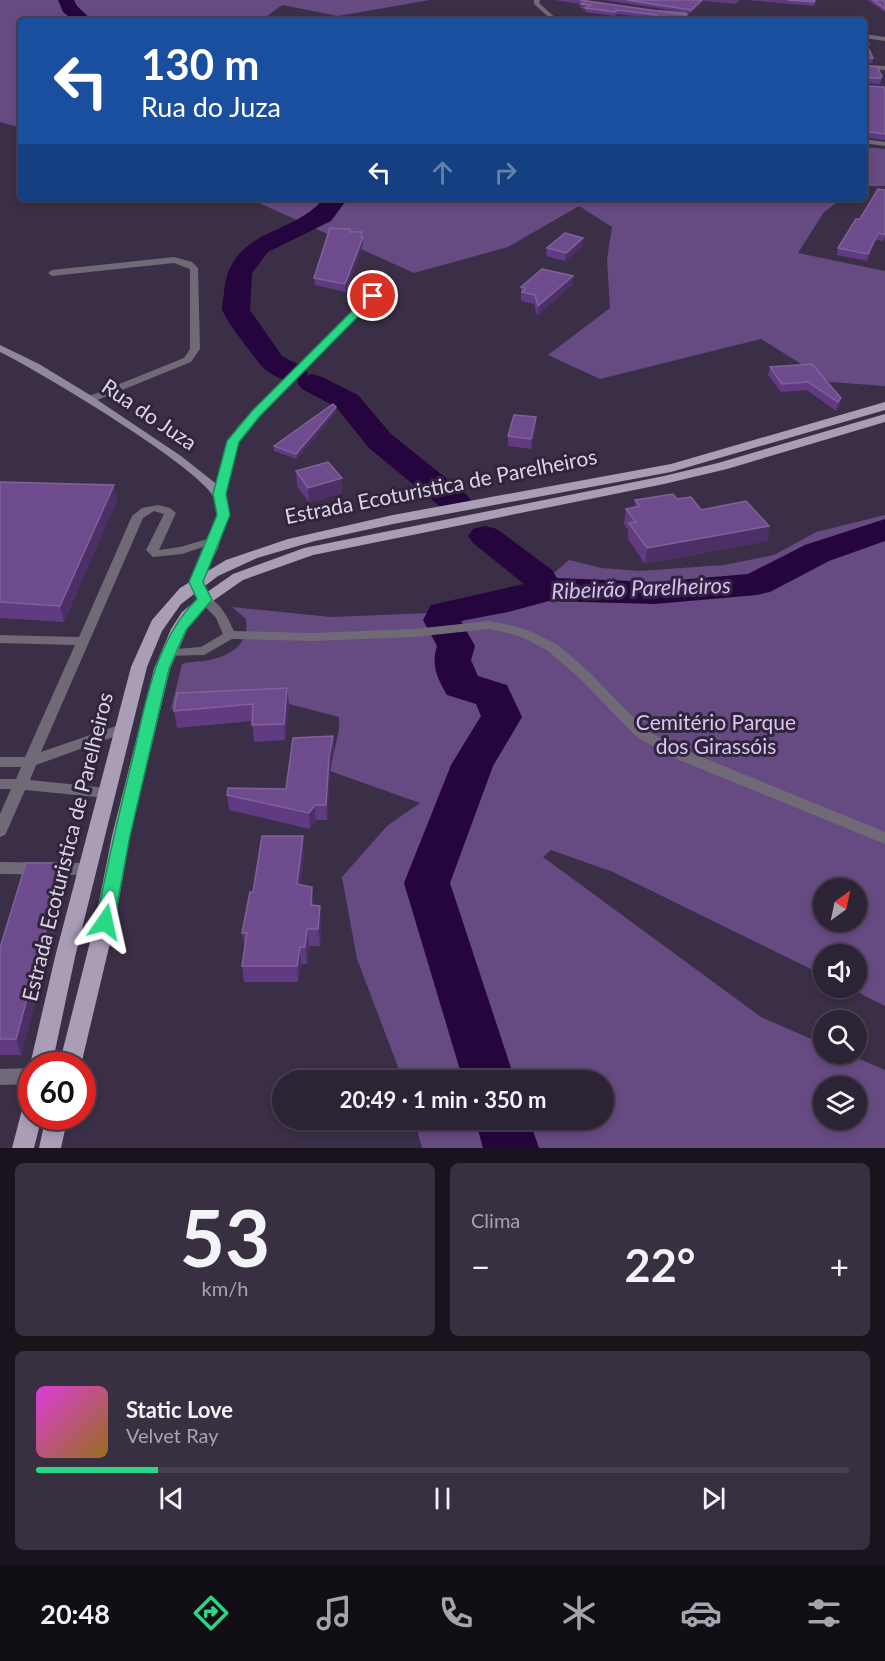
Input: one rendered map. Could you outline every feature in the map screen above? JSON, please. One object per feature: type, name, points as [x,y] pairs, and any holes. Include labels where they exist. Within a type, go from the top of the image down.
[{"type":"main road","name":"Estrada Ecoturistica de Parelheiros","points":[[44,1052],[87,869],[144,652],[161,616],[196,582],[256,554],[307,538],[384,521],[670,468],[752,447],[885,406]]},
{"type":"main road","name":"Estrada Ecoturistica de Parelheiros","points":[[73,1052],[105,922],[121,836],[162,669],[188,616],[205,600],[238,577],[309,551],[675,477],[885,418]]},
{"type":"main road","points":[[196,582],[205,600]]},
{"type":"main road","points":[[144,652],[168,653]]},
{"type":"main road","points":[[23,1148],[27,1130]]},
{"type":"main road","points":[[50,1148],[54,1130]]},
{"type":"street","points":[[537,0],[538,7],[552,18]]},
{"type":"street","points":[[654,10],[686,14]]},
{"type":"street","points":[[867,36],[885,39]]},
{"type":"street","points":[[867,67],[885,68]]},
{"type":"street","points":[[867,141],[885,144]]},
{"type":"street","points":[[52,273],[174,260],[189,264],[194,268],[195,349],[188,360],[91,399]]},
{"type":"street","points":[[196,582],[223,515],[219,494],[233,441],[243,427],[373,296]]},
{"type":"street","name":"Rua do Juza","points":[[0,348],[35,365],[91,399],[199,473],[219,494]]},
{"type":"street","points":[[0,831],[138,516],[154,507],[165,509],[170,513],[153,543],[152,550],[157,554],[182,550],[214,540]]},
{"type":"street","points":[[205,600],[221,616],[230,635]]},
{"type":"street","points":[[168,653],[204,651],[230,635],[312,637],[414,633],[489,625],[528,635],[560,654],[642,734],[677,753],[885,838]]},
{"type":"street","points":[[0,639],[83,641]]},
{"type":"street","points":[[0,762],[29,762],[122,729]]},
{"type":"street","points":[[0,784],[107,793]]},
{"type":"street","points":[[0,868],[87,869]]},
{"type":"street","points":[[0,1077],[18,1076]]},
{"type":"green space","points":[[0,0],[430,0],[338,16],[282,5],[267,16],[272,18],[18,18],[18,127],[0,122]]},
{"type":"green space","points":[[867,147],[885,149],[885,186],[867,186]]},
{"type":"green space","points":[[255,201],[839,201],[824,212],[798,253],[885,271],[885,386],[830,382],[761,339],[600,379],[548,355],[610,308],[607,259],[612,227],[579,206],[508,247],[414,273]]},
{"type":"green space","name":"Cemitério Parque dos Girassóis","points":[[885,515],[885,1006],[867,997],[867,944],[813,944],[813,970],[613,872],[551,850],[543,857],[761,1017],[813,1040],[813,1064],[867,1062],[885,1070],[885,1148],[422,1148],[417,1130],[614,1130],[614,1070],[399,1070],[357,959],[342,877],[387,826],[420,803],[330,771],[339,729],[339,717],[289,704],[171,709],[182,664],[218,658],[238,647],[245,635],[246,619],[232,607],[331,617],[430,613],[457,600],[506,594],[541,584],[569,560],[602,568],[639,571],[724,565],[774,555],[816,532]]},
{"type":"building","points":[[580,0],[686,15],[682,18],[660,18],[654,17],[657,15],[585,8],[591,5],[581,4],[586,1]]},
{"type":"building","points":[[627,0],[702,0],[691,10]]},
{"type":"building","points":[[787,0],[815,0],[814,2]]},
{"type":"building","points":[[873,0],[885,0],[885,9]]},
{"type":"building","points":[[867,44],[869,44],[873,58],[867,58]]},
{"type":"building","points":[[867,65],[877,67],[881,78],[867,78]]},
{"type":"building","points":[[867,86],[884,87],[885,134],[867,131]]},
{"type":"building","points":[[878,189],[885,190],[885,235],[878,233],[868,254],[838,248],[856,219],[860,219]]},
{"type":"building","points":[[330,228],[362,232],[361,237],[363,237],[345,284],[314,278]]},
{"type":"building","points":[[565,233],[583,238],[566,253],[547,248]]},
{"type":"building","points":[[542,269],[573,276],[538,306],[535,295],[522,292],[526,288],[521,287]]},
{"type":"building","points":[[812,364],[841,398],[838,402],[808,382],[782,384],[770,367]]},
{"type":"building","points":[[333,404],[336,407],[296,454],[274,446]]},
{"type":"building","points":[[514,415],[536,417],[531,439],[508,436]]},
{"type":"building","points":[[328,462],[342,478],[308,488],[296,471]]},
{"type":"building","points":[[0,482],[114,485],[60,606],[0,602]]},
{"type":"building","points":[[673,494],[677,499],[691,497],[701,510],[746,501],[769,526],[647,548],[629,523],[636,522],[626,509],[640,506],[635,500]]},
{"type":"building","points":[[287,688],[284,724],[252,725],[253,704],[174,711],[177,693]]},
{"type":"building","points":[[333,736],[329,756],[326,805],[315,805],[309,813],[227,795],[228,788],[286,789],[293,738]]},
{"type":"building","points":[[262,836],[303,836],[297,884],[312,887],[311,905],[320,906],[318,929],[307,929],[305,947],[300,947],[297,966],[242,966],[247,933],[242,933],[250,892],[253,892]]},
{"type":"building","points":[[26,863],[64,863],[16,1039],[0,1039],[0,948]]},
{"type":"waterway","points":[[66,0],[69,8],[81,18]]},
{"type":"waterway","points":[[293,373],[272,362],[236,310],[239,273],[259,247],[322,216],[334,201]]},
{"type":"waterway","points":[[312,383],[347,401],[380,441],[455,502]]},
{"type":"waterway","name":"Ribeirão Parelheiros","points":[[544,589],[655,593],[757,584],[817,553],[885,529]]},
{"type":"waterway","points":[[485,536],[539,578],[544,589]]},
{"type":"waterway","name":"Ribeirão Parelheiros","points":[[486,1070],[427,883],[472,765],[502,717],[493,695],[461,685],[452,660],[456,646],[442,620],[444,613],[508,601],[544,589]]},
{"type":"waterway","name":"Ribeirão Parelheiros","points":[[505,1130],[511,1148]]},
{"type":"route","points":[[105,922],[121,836],[162,669],[179,629],[188,616],[205,600],[196,582],[223,515],[219,494],[225,479],[233,441],[256,413],[373,296]]}]
